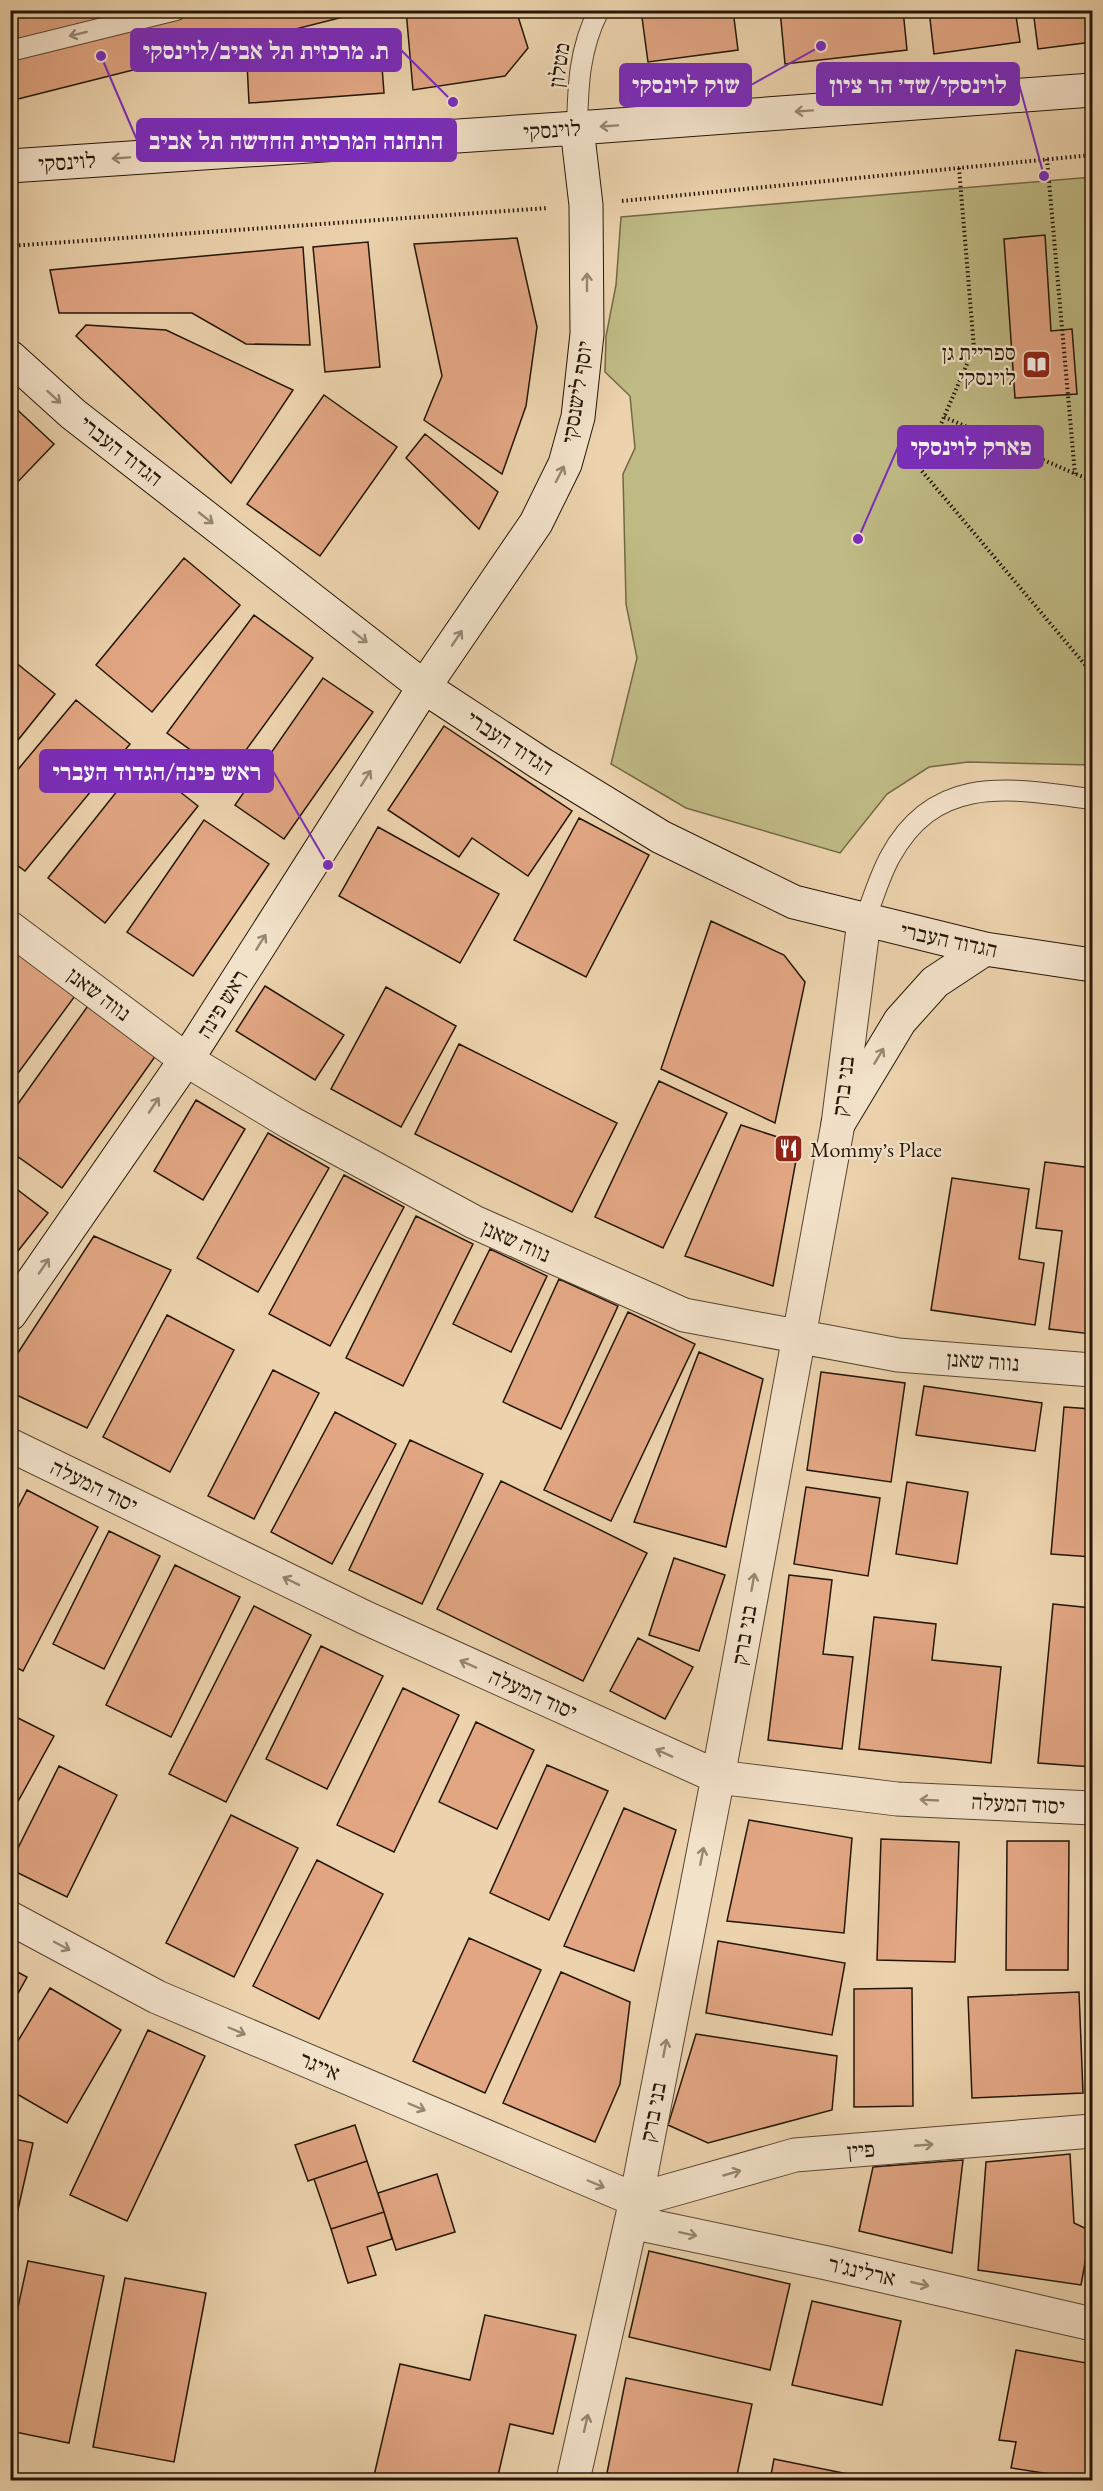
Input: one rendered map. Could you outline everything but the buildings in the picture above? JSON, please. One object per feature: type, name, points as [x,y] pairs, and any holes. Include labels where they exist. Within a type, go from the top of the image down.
[{"type":"street","name":"לוינסקי","points":[[10,166],[577,128],[1092,90]]},
{"type":"street","name":"יוסף לישנסקי","points":[[424,687],[536,523],[565,464],[578,417],[587,334],[586,205],[577,128]]},
{"type":"street","name":"הגדוד העברי","points":[[10,357],[73,414],[424,687],[540,763],[661,837],[794,902],[985,949],[1092,965]]},
{"type":"street","name":"ראש פינה","points":[[10,1314],[185,1059],[424,687]]},
{"type":"street","name":"בני ברק","points":[[573,2481],[633,2211],[718,1778],[838,1124],[864,921]]},
{"type":"street","name":"נווה שאנן","points":[[10,928],[185,1059],[291,1123],[474,1222],[684,1315],[898,1355],[1092,1370]]},
{"type":"street","points":[[838,1124],[900,1021],[935,982],[985,949]]},
{"type":"street","name":"יסוד המעלה","points":[[10,1445],[366,1618],[718,1778],[897,1799],[1092,1808]]},
{"type":"street","name":"אייגר","points":[[10,1918],[158,1997],[633,2211]]},
{"type":"street","name":"פיין","points":[[633,2211],[795,2155],[1092,2131]]},
{"type":"street","name":"ארלינג'ר","points":[[633,2211],[827,2263],[1092,2324]]},
{"type":"lane","points":[[10,51],[176,10]]},
{"type":"lane","name":"מטלון","points":[[577,128],[578,73],[588,32],[599,10]]},
{"type":"lane","name":"בני ברק","points":[[864,921],[890,858],[912,824],[957,796],[982,790],[1016,789],[1092,800]]},
{"type":"path","points":[[1047,159],[1076,474]]},
{"type":"path","points":[[959,168],[974,348],[921,470],[1092,673]]},
{"type":"path","points":[[944,417],[1092,481]]},
{"type":"shaded area","points":[[1092,177],[1092,765],[968,762],[929,767],[887,794],[840,853],[686,808],[611,764],[637,658],[626,604],[623,474],[635,448],[630,396],[605,372],[606,336],[616,285],[621,217]]},
{"type":"place","name":"שוק לוינסקי","points":[[821,46]]},
{"type":"place","name":"התחנה המרכזית החדשה תל אביב","points":[[101,56]]},
{"type":"place","name":"ת. מרכזית תל אביב/לוינסקי","points":[[453,102]]},
{"type":"place","name":"לוינסקי/שד׳ הר ציון","points":[[1044,176]]},
{"type":"place","name":"ספריית גן לוינסקי","points":[[1037,365]]},
{"type":"place","name":"פארק לוינסקי","points":[[858,539]]},
{"type":"place","name":"ראש פינה/הגדוד העברי","points":[[328,865]]},
{"type":"place","name":"Mommy׳s Place","points":[[789,1149]]}]
